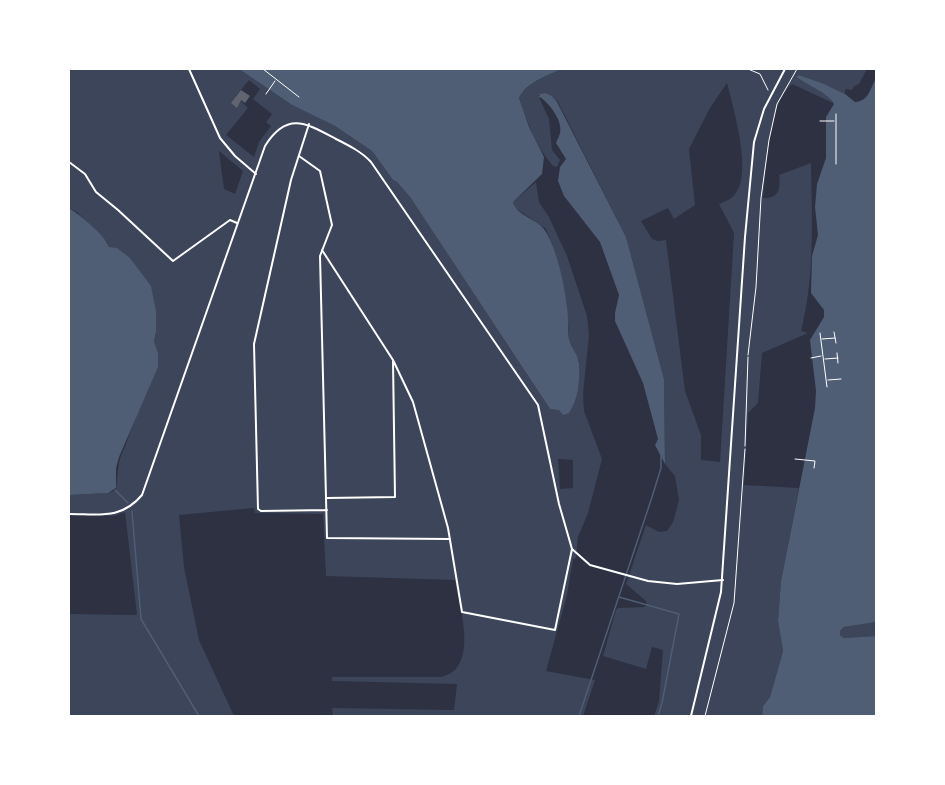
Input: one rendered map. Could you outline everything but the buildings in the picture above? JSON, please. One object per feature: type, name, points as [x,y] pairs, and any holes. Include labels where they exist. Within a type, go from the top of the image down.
[{"type":"street","points":[[189,69],[220,138],[234,156],[256,174]]},
{"type":"street","points":[[690,716],[719,607],[723,580],[744,237],[754,142],[759,120],[785,69]]},
{"type":"street","points":[[69,514],[114,514],[135,504],[142,495],[265,146],[271,136],[290,123],[309,124],[349,146],[371,162],[538,405],[572,549],[564,596],[555,630],[462,612],[450,539],[418,414],[393,360],[322,250]]},
{"type":"street","points":[[309,124],[289,188],[254,344],[258,509],[261,511],[327,510]]},
{"type":"street","points":[[299,156],[318,168],[332,221],[320,256],[327,538],[450,539]]},
{"type":"street","points":[[69,162],[85,174],[96,192],[173,261],[230,220],[238,223]]},
{"type":"street","points":[[327,498],[395,497],[393,360]]},
{"type":"street","points":[[572,549],[590,565],[648,581],[677,584],[723,580]]},
{"type":"lane","points":[[745,446],[748,357]]},
{"type":"path","points":[[262,69],[299,97]]},
{"type":"path","points":[[748,69],[760,74],[768,91],[772,93]]},
{"type":"path","points":[[748,357],[756,287],[761,198],[769,140],[777,104],[797,69]]},
{"type":"path","points":[[266,94],[277,80]]},
{"type":"path","points":[[836,164],[837,114]]},
{"type":"path","points":[[820,121],[836,121]]},
{"type":"path","points":[[834,332],[836,343]]},
{"type":"path","points":[[820,333],[827,387]]},
{"type":"path","points":[[821,340],[835,338]]},
{"type":"path","points":[[837,353],[838,363]]},
{"type":"path","points":[[811,358],[823,356]]},
{"type":"path","points":[[824,360],[838,358]]},
{"type":"path","points":[[840,374],[841,384]]},
{"type":"path","points":[[826,381],[841,379]]},
{"type":"path","points":[[705,716],[734,603],[745,446]]},
{"type":"path","points":[[795,459],[815,460],[814,468]]},
{"type":"shaded area","points":[[69,69],[239,69],[292,105],[335,126],[372,151],[393,180],[410,197],[550,409],[579,361],[569,340],[567,307],[558,262],[546,229],[514,207],[513,202],[536,182],[539,202],[549,217],[567,256],[587,316],[589,335],[583,394],[584,411],[602,459],[588,513],[578,537],[576,558],[573,559],[567,595],[546,671],[595,680],[583,716],[333,715],[332,708],[454,710],[457,684],[332,681],[332,677],[442,677],[454,671],[464,651],[464,626],[455,580],[326,576],[323,514],[255,513],[254,508],[179,515],[184,567],[199,640],[234,716],[69,716],[69,614],[137,615],[125,512],[114,516],[69,515],[69,495],[108,493],[116,490],[120,458],[158,353],[154,341],[156,332],[112,249],[77,212],[69,208]],"holes":[[[249,80],[260,89],[253,99],[272,114],[266,122],[271,126],[259,142],[254,157],[226,135],[248,108],[236,96]],[[219,151],[243,171],[235,194],[224,189]],[[558,459],[573,460],[573,488],[560,489]]]},
{"type":"shaded area","points":[[239,69],[561,69],[532,84],[522,92],[519,98],[529,127],[544,157],[542,174],[513,202],[518,211],[546,232],[560,268],[568,311],[569,339],[579,365],[578,390],[569,413],[563,415],[559,410],[550,409],[410,197],[393,180],[372,151],[335,126],[292,105]]},
{"type":"shaded area","points":[[554,69],[867,69],[859,84],[852,90],[845,89],[845,94],[797,75],[796,77],[818,89],[835,104],[792,84],[777,107],[767,154],[763,198],[776,195],[780,184],[779,175],[811,163],[812,227],[809,290],[801,331],[808,333],[762,353],[758,403],[748,413],[744,485],[799,488],[781,581],[778,621],[783,651],[770,697],[763,706],[762,716],[654,716],[659,701],[663,650],[652,647],[646,669],[603,656],[616,610],[647,605],[646,601],[626,584],[646,525],[659,532],[667,531],[673,522],[679,500],[675,476],[665,464],[664,379],[626,237],[558,102],[552,96],[538,95],[549,119],[552,150],[560,160],[557,167],[547,159],[537,142],[519,98],[531,85],[557,71]],"holes":[[[727,83],[740,140],[742,172],[735,194],[719,204],[734,233],[720,462],[701,460],[701,435],[685,391],[666,240],[652,239],[641,221],[668,208],[674,219],[695,205],[689,149],[710,108]]]},
{"type":"shaded area","points":[[798,75],[822,83],[845,94],[855,102],[866,97],[876,78],[876,622],[844,627],[840,635],[844,638],[876,636],[876,716],[762,716],[763,706],[770,697],[783,651],[778,621],[781,581],[815,408],[816,391],[810,340],[824,317],[824,310],[811,293],[812,256],[818,235],[815,207],[817,184],[826,158],[826,117],[834,104],[823,93],[796,77]]},
{"type":"shaded area","points":[[545,93],[557,102],[626,237],[664,379],[665,464],[655,445],[658,439],[643,383],[615,321],[619,295],[600,242],[564,196],[558,181],[560,167],[566,159],[556,143],[560,134],[558,118],[548,104],[540,97],[538,98],[540,94]]},
{"type":"shaded area","points":[[69,208],[97,231],[109,247],[117,248],[130,258],[151,286],[156,311],[154,341],[158,353],[158,367],[119,457],[116,468],[116,488],[108,493],[69,495]]},
{"type":"shaded area","points":[[876,622],[876,636],[844,638],[840,635],[844,627]]},
{"type":"waterway","points":[[579,716],[652,497],[661,468],[661,455]]},
{"type":"waterway","points":[[115,490],[128,503]]},
{"type":"waterway","points":[[132,511],[141,619],[199,716]]},
{"type":"waterway","points":[[619,597],[679,614],[658,716]]}]
